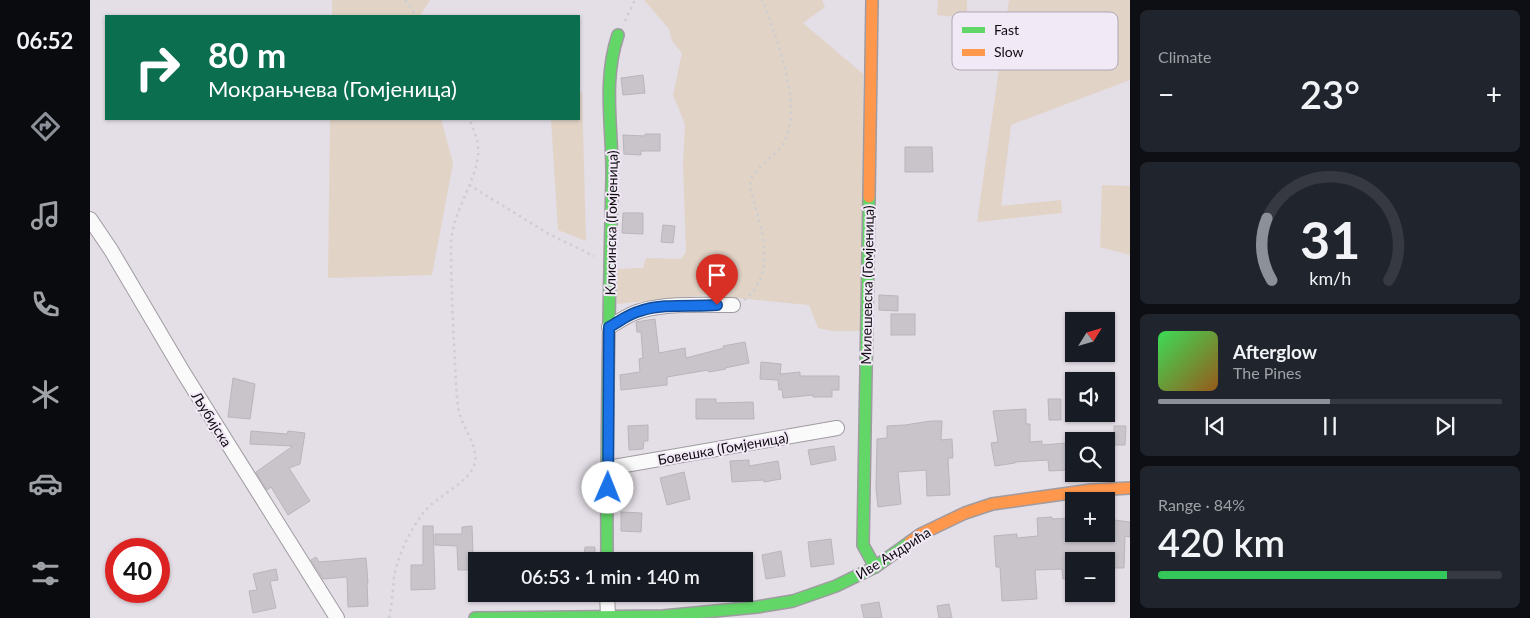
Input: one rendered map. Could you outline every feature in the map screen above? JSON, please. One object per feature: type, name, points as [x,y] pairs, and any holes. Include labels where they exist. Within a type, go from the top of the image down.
[{"type":"street","name":"Милешевска (Гомјеница)","points":[[872,0],[863,545],[875,567]]},
{"type":"street","name":"Клисинска (Гомјеница)","points":[[607,552],[609,239],[612,138],[610,77],[612,56],[618,35]]},
{"type":"street","name":"Љубијска","points":[[90,218],[111,250],[182,372],[337,618]]},
{"type":"street","points":[[609,327],[631,314],[646,309],[734,305]]},
{"type":"street","name":"Бовешка (Гомјеница)","points":[[608,468],[837,428]]},
{"type":"street","name":"Иве Андрића","points":[[475,618],[697,616],[793,601],[836,586],[875,567],[921,534],[965,513],[992,504],[1091,490],[1130,488]]},
{"type":"street","points":[[607,602],[608,616]]},
{"type":"path","points":[[405,0],[416,15]]},
{"type":"path","points":[[618,35],[635,0]]},
{"type":"path","points":[[734,305],[743,301],[751,294],[762,274],[764,261],[764,237],[750,179],[782,146],[787,136],[790,120],[787,78],[778,45],[762,0]]},
{"type":"path","points":[[389,618],[395,576],[401,555],[412,531],[425,510],[466,477],[473,469],[476,460],[460,412],[453,326],[451,244],[456,214],[469,186],[478,156],[477,141],[469,120]]},
{"type":"path","points":[[469,186],[549,234],[610,264]]},
{"type":"shaded area","points":[[332,0],[430,0],[421,15],[332,15]]},
{"type":"shaded area","points":[[644,0],[822,0],[825,7],[803,23],[863,74],[862,331],[832,331],[818,328],[809,305],[707,295],[617,304],[616,269],[643,268],[646,258],[681,259],[686,252],[683,164],[685,124],[673,95],[682,53],[672,41],[669,29]]},
{"type":"shaded area","points":[[938,0],[967,0],[967,12],[952,12],[952,16],[937,15]]},
{"type":"shaded area","points":[[1009,0],[1130,0],[1130,80],[1011,125],[1001,206],[1061,200],[1062,213],[977,222],[999,70],[1118,70],[1118,12],[1007,12]]},
{"type":"shaded area","points":[[580,92],[582,92],[586,241],[558,230],[551,120],[580,120]]},
{"type":"shaded area","points":[[330,120],[441,120],[453,163],[432,275],[328,278]]},
{"type":"shaded area","points":[[1102,185],[1130,186],[1130,255],[1100,247]]},
{"type":"building","points":[[643,75],[645,93],[623,95],[621,78]]},
{"type":"building","points":[[645,134],[660,134],[660,151],[641,151],[641,155],[624,154],[623,135],[645,136]]},
{"type":"building","points":[[905,147],[932,147],[933,172],[905,172]]},
{"type":"building","points":[[623,213],[643,213],[643,234],[622,233]]},
{"type":"building","points":[[663,225],[675,226],[673,243],[661,242]]},
{"type":"building","points":[[879,295],[898,296],[898,311],[879,310]]},
{"type":"building","points":[[891,314],[915,314],[915,335],[891,335]]},
{"type":"building","points":[[655,319],[659,353],[685,348],[686,358],[724,348],[723,346],[745,342],[749,363],[709,372],[708,370],[667,377],[667,385],[621,390],[620,375],[640,372],[639,359],[643,358],[641,332],[637,332],[636,322]]},
{"type":"building","points":[[761,362],[781,364],[780,374],[800,372],[800,376],[839,376],[839,390],[832,390],[832,397],[813,397],[813,395],[783,398],[782,389],[779,390],[778,380],[760,379]]},
{"type":"building","points":[[233,378],[255,384],[250,419],[228,417]]},
{"type":"building","points":[[696,399],[716,399],[716,403],[753,402],[754,419],[696,419]]},
{"type":"building","points":[[1048,399],[1061,399],[1061,420],[1049,420]]},
{"type":"building","points":[[1026,409],[1026,424],[1030,424],[1030,442],[1042,441],[1042,445],[1065,443],[1065,470],[1049,471],[1048,460],[1015,462],[995,466],[991,443],[998,442],[993,411]]},
{"type":"building","points":[[942,421],[941,440],[952,439],[953,458],[948,458],[950,495],[927,496],[926,470],[898,472],[901,504],[878,507],[876,488],[877,439],[887,438],[887,426]]},
{"type":"building","points":[[648,425],[648,441],[644,441],[643,449],[629,450],[628,426]]},
{"type":"building","points":[[1114,426],[1126,426],[1125,445],[1115,445]]},
{"type":"building","points":[[251,431],[287,434],[288,431],[305,433],[300,464],[289,468],[310,501],[288,515],[271,487],[267,490],[256,472],[293,446],[250,444]]},
{"type":"building","points":[[834,446],[836,460],[811,465],[808,450]]},
{"type":"building","points":[[749,460],[749,466],[778,461],[781,479],[764,482],[764,480],[732,482],[730,461]]},
{"type":"building","points":[[684,472],[690,499],[667,505],[660,478]]},
{"type":"building","points":[[621,512],[642,513],[641,532],[621,531]]},
{"type":"building","points":[[1037,518],[1065,518],[1065,542],[1115,542],[1115,520],[1130,522],[1130,537],[1125,536],[1124,568],[1115,568],[1115,552],[1065,552],[1065,579],[1063,579],[1062,569],[1035,570],[1037,599],[1002,601],[1000,567],[996,567],[994,536],[1017,534],[1017,538],[1038,536]]},
{"type":"building","points":[[423,526],[433,526],[435,589],[411,590],[411,565],[423,565]]},
{"type":"building","points":[[472,526],[473,552],[468,552],[468,570],[458,570],[457,546],[435,545],[435,534],[462,534],[462,527]]},
{"type":"building","points":[[831,539],[834,564],[811,567],[808,542]]},
{"type":"building","points":[[585,547],[595,547],[595,552],[585,552]]},
{"type":"building","points":[[781,551],[785,576],[766,579],[762,555]]},
{"type":"building","points":[[316,557],[319,562],[366,558],[368,606],[348,607],[347,577],[323,579],[311,560]]},
{"type":"building","points":[[276,569],[278,580],[270,581],[276,608],[253,613],[249,591],[257,590],[253,574]]},
{"type":"building","points":[[879,602],[882,618],[864,618],[861,605]]},
{"type":"building","points":[[949,604],[952,618],[939,618],[937,606]]},
{"type":"traffic: fast","points":[[607,552],[607,417],[612,178],[609,88],[610,70],[618,35]]},
{"type":"traffic: fast","points":[[869,197],[863,545],[875,567]]},
{"type":"traffic: fast","points":[[475,618],[663,616],[757,607],[793,601],[836,586],[875,567],[910,542]]},
{"type":"traffic: slow","points":[[869,197],[872,0]]},
{"type":"traffic: slow","points":[[910,542],[921,534],[965,513],[992,504],[1091,490],[1130,488]]},
{"type":"route","points":[[608,488],[609,327],[631,314],[646,309],[717,305]]}]
